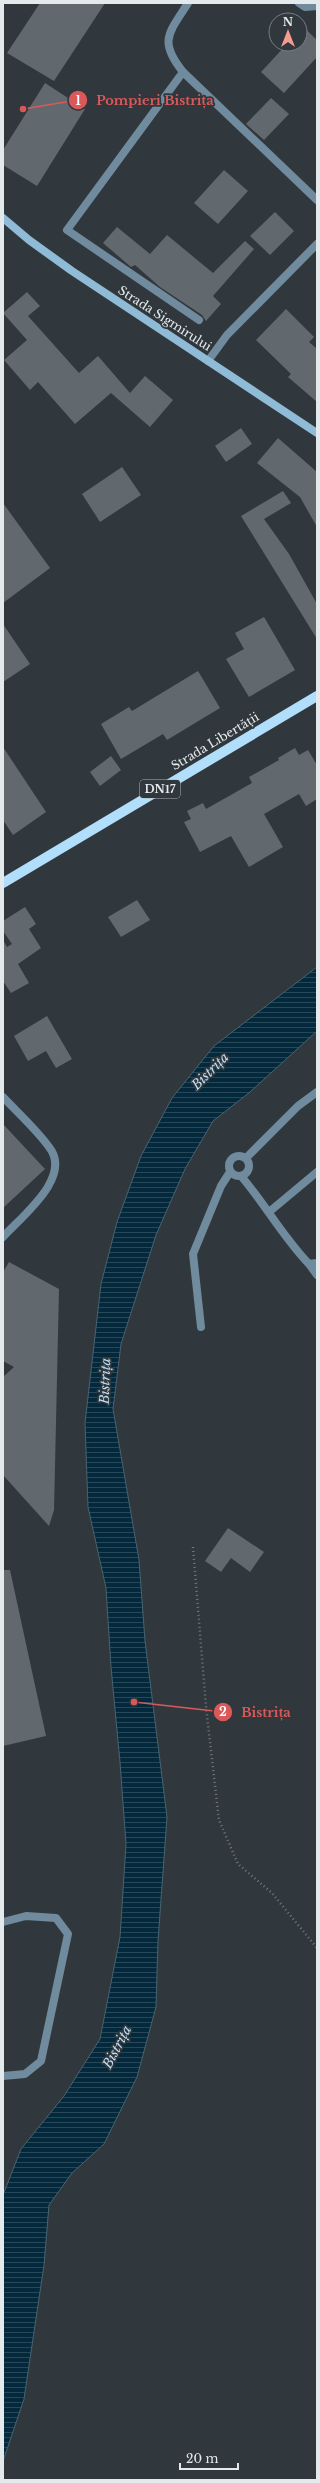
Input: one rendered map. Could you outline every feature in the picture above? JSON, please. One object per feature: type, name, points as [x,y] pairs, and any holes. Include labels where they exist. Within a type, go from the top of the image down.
[{"type":"main road","name":"Strada Sigmirului","points":[[3,218],[29,240],[72,271],[317,433]]},
{"type":"main road","name":"Strada Libertății","points":[[3,883],[317,696]]},
{"type":"street","points":[[188,3],[171,30],[168,45],[171,57],[183,72],[317,200]]},
{"type":"street","points":[[299,3],[305,7],[317,6]]},
{"type":"street","name":"Strada Sigmirului","points":[[183,72],[67,230],[199,320]]},
{"type":"street","points":[[208,361],[227,335],[317,244]]},
{"type":"street","points":[[246,1158],[298,1106],[317,1092]]},
{"type":"street","points":[[3,1097],[50,1148],[56,1171],[51,1184],[3,1237]]},
{"type":"street","points":[[201,1327],[193,1254],[221,1186],[230,1172],[230,1161],[235,1157],[241,1156],[246,1158],[249,1163],[243,1175]]},
{"type":"street","points":[[230,1172],[235,1176],[243,1175]]},
{"type":"street","points":[[269,1212],[317,1172]]},
{"type":"street","points":[[243,1175],[296,1250],[313,1264],[317,1275]]},
{"type":"street","points":[[3,1922],[26,1916],[56,1918],[68,1934],[41,2061],[25,2074],[3,2076]]},
{"type":"path","points":[[193,1547],[206,1707],[219,1820],[238,1864],[272,1894],[317,1948]]},
{"type":"water","name":"Bistrița","points":[[317,967],[317,1031],[250,1092],[213,1121],[185,1169],[156,1235],[121,1344],[113,1409],[139,1560],[145,1641],[167,1817],[158,1941],[156,2007],[137,2077],[104,2144],[72,2173],[49,2205],[44,2265],[24,2399],[3,2461],[3,2195],[21,2149],[64,2096],[100,2039],[120,1937],[126,1844],[106,1588],[88,1507],[85,1423],[101,1284],[117,1222],[141,1156],[172,1098],[214,1046]]},
{"type":"building","points":[[40,3],[105,3],[54,81],[7,53]]},
{"type":"building","points":[[308,32],[317,40],[317,57],[284,93],[261,72],[280,52],[308,52]]},
{"type":"building","points":[[45,83],[85,109],[37,186],[3,165],[3,150]]},
{"type":"building","points":[[271,98],[289,114],[264,140],[246,124]]},
{"type":"building","points":[[224,170],[248,191],[218,224],[194,203]]},
{"type":"building","points":[[275,212],[294,231],[270,255],[250,236]]},
{"type":"building","points":[[117,227],[150,254],[167,235],[213,273],[245,241],[254,249],[213,296],[221,304],[206,321],[202,315],[160,287],[135,265],[131,267],[103,243]]},
{"type":"building","points":[[27,292],[40,306],[28,316],[79,373],[98,356],[130,393],[145,376],[173,400],[150,427],[111,393],[75,424],[38,382],[30,390],[4,360],[27,340],[3,313]]},
{"type":"building","points":[[286,309],[314,337],[309,342],[317,349],[317,402],[288,377],[291,374],[256,340]]},
{"type":"building","points":[[241,428],[252,444],[226,462],[215,446]]},
{"type":"building","points":[[278,438],[317,472],[317,527],[300,497],[257,463]]},
{"type":"building","points":[[122,467],[141,495],[100,522],[82,494]]},
{"type":"building","points":[[283,491],[291,503],[264,519],[289,554],[317,604],[317,639],[241,516]]},
{"type":"building","points":[[3,503],[50,568],[3,603]]},
{"type":"building","points":[[264,617],[295,670],[249,697],[226,659],[244,649],[235,633]]},
{"type":"building","points":[[3,624],[30,664],[3,682]]},
{"type":"building","points":[[198,671],[220,708],[167,740],[163,734],[121,759],[101,724],[129,707],[132,711]]},
{"type":"building","points":[[3,747],[46,812],[13,835],[3,820]]},
{"type":"building","points":[[295,748],[299,755],[308,750],[317,765],[317,799],[306,806],[299,794],[264,814],[283,847],[249,867],[231,836],[200,852],[184,822],[191,819],[187,811],[203,803],[206,809],[252,783],[249,777],[279,760],[278,758]]},
{"type":"building","points":[[111,756],[121,770],[100,786],[90,772]]},
{"type":"building","points":[[137,900],[150,920],[121,937],[108,917]]},
{"type":"building","points":[[25,907],[36,924],[29,929],[41,948],[18,964],[29,983],[11,993],[3,981],[3,940],[7,947],[12,944],[3,931],[3,921]]},
{"type":"building","points":[[47,1016],[72,1059],[56,1068],[46,1051],[28,1061],[14,1036]]},
{"type":"building","points":[[3,1124],[45,1169],[3,1208]]},
{"type":"building","points":[[9,1262],[59,1289],[54,1510],[49,1526],[3,1475],[3,1377],[14,1367],[3,1361],[3,1272]]},
{"type":"building","points":[[228,1528],[264,1552],[250,1572],[231,1558],[221,1572],[205,1561]]},
{"type":"building","points":[[3,1570],[10,1570],[46,1736],[3,1746]]},
{"type":"place","name":"Pompieri Bistrița","points":[[23,109]]},
{"type":"place","name":"Bistrița","points":[[134,1702]]}]
